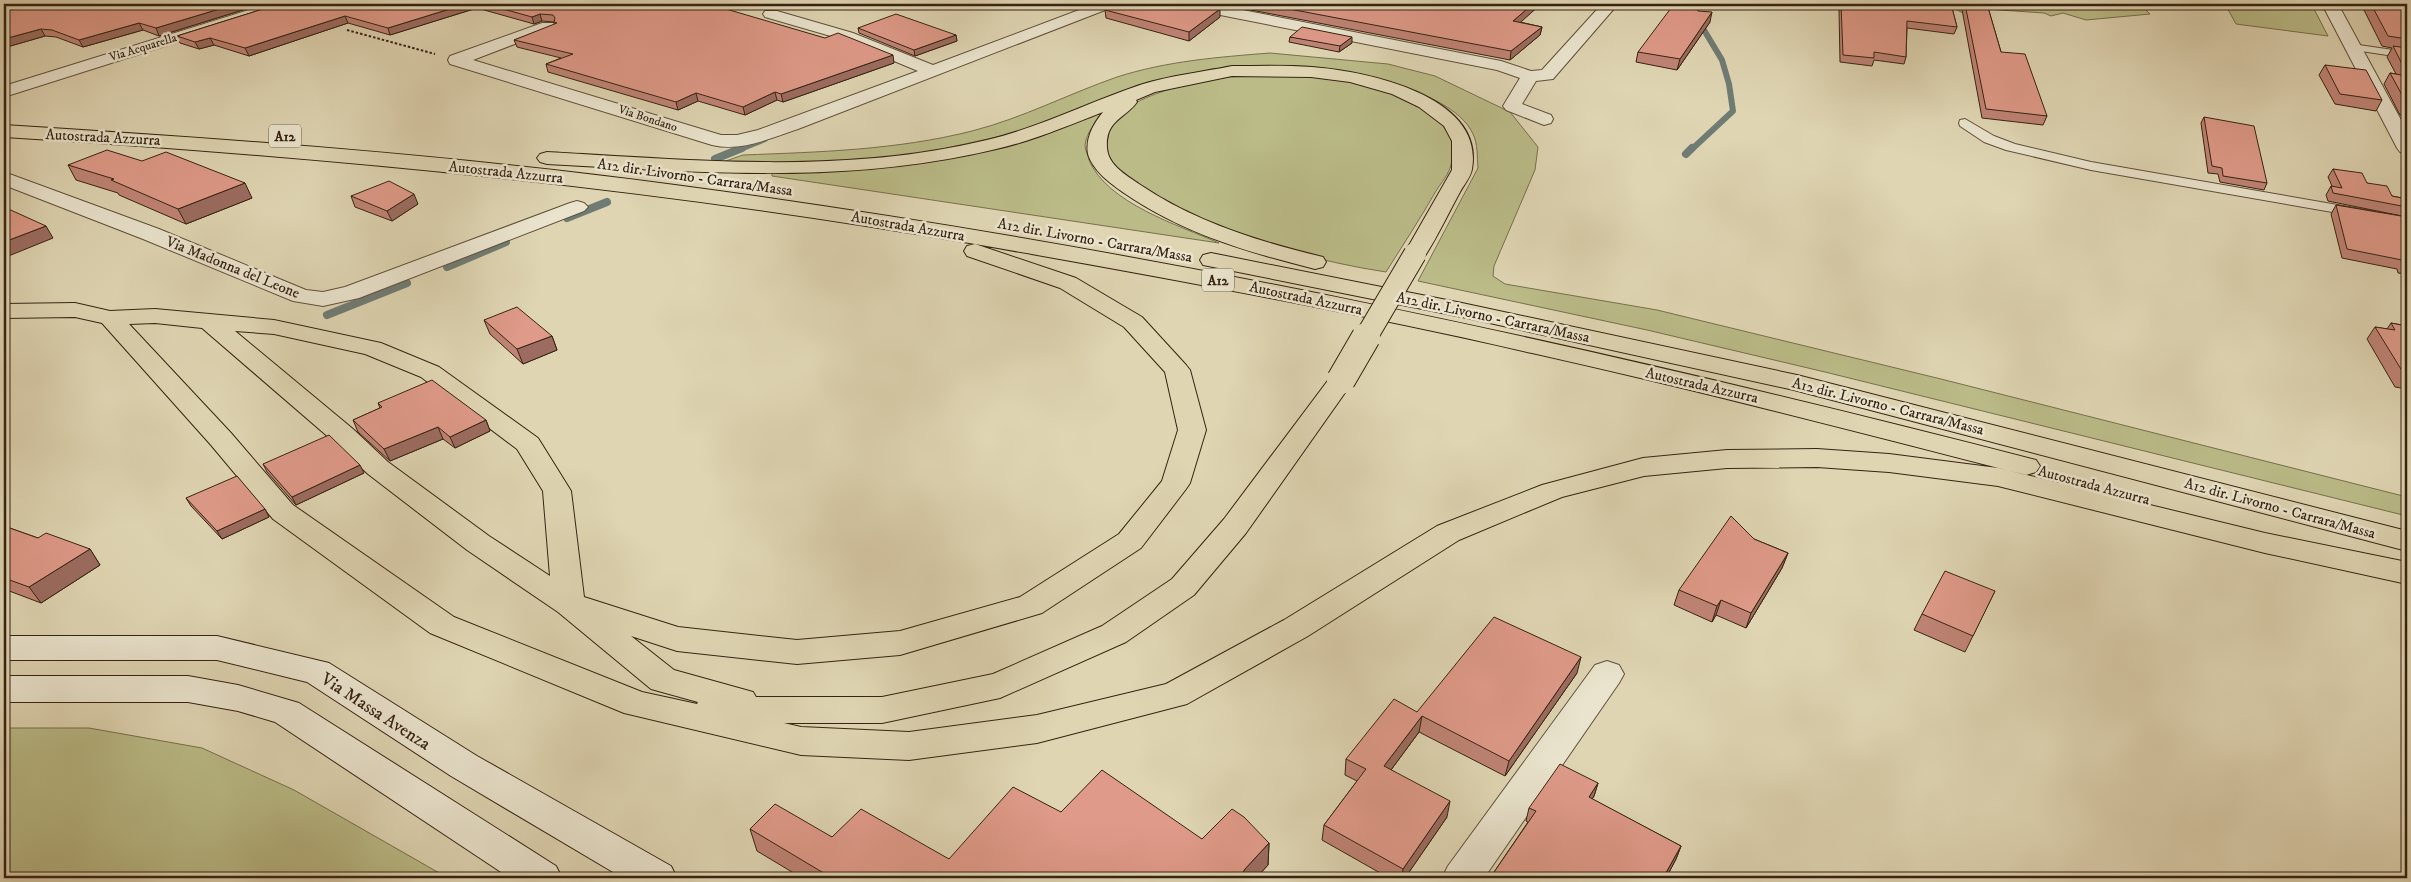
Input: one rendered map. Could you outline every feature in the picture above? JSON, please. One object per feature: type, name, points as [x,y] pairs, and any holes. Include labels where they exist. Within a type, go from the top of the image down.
[{"type":"highway","points":[[565,160],[746,168],[848,166],[925,158],[992,145],[1042,129],[1150,88],[1232,71],[1311,72],[1352,77],[1398,90],[1425,103],[1452,123],[1462,141],[1462,170],[1341,380],[1235,526],[1183,588],[1114,634],[1000,685],[882,710],[657,710]]},
{"type":"highway","points":[[1150,88],[1122,105],[1101,125],[1096,147],[1105,169],[1159,208],[1177,217],[1204,229],[1287,256],[1597,327],[1797,383]]},
{"type":"highway","name":"Autostrada Azzurra","points":[[4,118],[210,129],[565,160]]},
{"type":"highway","name":"Autostrada Azzurra","points":[[4,131],[187,142],[533,174],[829,212],[1210,278],[1486,336],[1866,423],[2407,571]]},
{"type":"highway","name":"A12 dir. Livorno - Carrara/Massa","points":[[565,160],[857,199],[1236,264],[1462,310],[1797,383],[2407,541]]},
{"type":"highway","points":[[569,604],[677,640],[797,652],[900,643],[1031,604],[1130,541],[1176,483],[1192,430],[1177,370],[1133,322],[1068,283],[969,249],[834,223],[745,202]]},
{"type":"highway","points":[[4,311],[75,310],[110,318],[155,316],[274,327],[372,348],[430,372],[528,444],[557,491],[569,604]]},
{"type":"highway","points":[[110,318],[221,439],[283,512],[442,625],[636,704],[801,742],[909,746],[1037,729],[1175,695],[1296,628],[1448,533],[1552,491],[1643,467],[1727,459],[1817,458],[1889,464],[1998,477],[2265,543],[2407,571]]},
{"type":"highway","points":[[208,321],[343,435],[378,468],[478,543],[569,604],[663,680],[776,710]]},
{"type":"street","name":"Via Acquarella","points":[[4,92],[283,4]]},
{"type":"street","name":"Via Bondano","points":[[456,60],[719,141],[733,143],[749,140],[791,125],[1108,4]]},
{"type":"street","points":[[1190,4],[1501,66],[1530,76],[1547,75],[1610,4]]},
{"type":"street","points":[[2330,4],[2407,148]]},
{"type":"street","points":[[771,14],[846,36],[932,70]]},
{"type":"street","points":[[456,60],[548,26]]},
{"type":"street","points":[[1530,76],[1512,106],[1544,119]]},
{"type":"street","name":"Via Madonna del Leone","points":[[4,178],[151,234],[301,296],[323,299],[351,293],[577,207]]},
{"type":"street","name":"Via Massa Avenza","points":[[4,648],[217,648],[317,672],[464,766],[657,878]]},
{"type":"street","points":[[1462,878],[1607,674]]},
{"type":"street","points":[[4,689],[188,689],[238,698],[287,712],[542,878]]},
{"type":"lane","points":[[2352,47],[2407,55]]},
{"type":"lane","points":[[1965,123],[1989,139],[2010,147],[2091,166],[2407,221]]},
{"type":"path","points":[[346,30],[456,60]]},
{"type":"green space","points":[[1952,4],[2133,4],[2144,8],[2150,14],[2086,20],[2063,13],[2051,16],[2044,13],[1985,9],[1967,15],[1953,8]]},
{"type":"green space","points":[[2225,4],[2266,4],[2314,9],[2328,36],[2236,24]]},
{"type":"green space","points":[[1270,53],[1388,64],[1435,76],[1510,112],[1538,147],[1535,170],[1494,266],[1493,276],[1505,284],[1657,310],[1941,379],[2407,497],[2407,516],[1825,372],[1647,330],[1418,281],[1478,168],[1477,151],[1473,134],[1451,109],[1399,85],[1243,66],[1212,69],[1157,82],[1015,133],[933,151],[888,158],[826,163],[720,163],[743,155],[858,149],[944,137],[991,126],[1117,77],[1155,67],[1193,60]]},
{"type":"green space","points":[[1249,75],[1318,76],[1351,81],[1371,86],[1409,101],[1440,122],[1452,142],[1453,150],[1449,172],[1386,272],[1313,257],[1266,244],[1220,228],[1159,202],[1119,172],[1112,164],[1105,141],[1112,122],[1128,107],[1178,87]]},
{"type":"green space","points":[[1098,113],[1104,113],[1090,131],[1085,149],[1098,175],[1111,189],[1145,211],[1219,243],[772,176],[772,173],[802,172],[1021,141],[1070,125]]},
{"type":"green space","points":[[4,728],[89,728],[202,748],[294,790],[448,878],[4,878]]},
{"type":"building","points":[[12,4],[236,4],[156,28],[139,23],[79,40],[52,30],[41,29],[4,39],[4,6]]},
{"type":"building","points":[[279,4],[466,4],[388,28],[345,16],[245,48],[210,38],[195,42],[177,36]]},
{"type":"building","points":[[485,4],[709,4],[825,38],[838,33],[893,55],[781,94],[775,92],[743,107],[696,93],[676,102],[546,64],[573,54],[514,40],[557,23],[554,22],[555,18],[553,15],[540,14],[532,17]]},
{"type":"building","points":[[1195,4],[1220,9],[1189,32],[1105,10],[1114,6],[1109,5]]},
{"type":"building","points":[[1263,4],[1533,4],[1513,21],[1542,27],[1511,51]]},
{"type":"building","points":[[1674,4],[1696,7],[1698,11],[1712,12],[1680,59],[1638,52]]},
{"type":"building","points":[[1841,4],[1862,6],[1862,4],[1951,4],[1957,27],[1907,21],[1906,57],[1874,52],[1874,58],[1843,55]]},
{"type":"building","points":[[1965,4],[1987,4],[2001,52],[2025,54],[2047,116],[1986,109]]},
{"type":"building","points":[[2371,4],[2407,4],[2407,39],[2388,36]]},
{"type":"building","points":[[896,14],[956,35],[914,50],[858,28]]},
{"type":"building","points":[[1302,27],[1352,37],[1340,46],[1290,37]]},
{"type":"building","points":[[2393,46],[2407,48],[2407,74]]},
{"type":"building","points":[[2325,65],[2366,70],[2382,100],[2340,94]]},
{"type":"building","points":[[2390,73],[2407,76],[2407,104]]},
{"type":"building","points":[[2204,117],[2254,126],[2267,183],[2223,176],[2222,168],[2212,166]]},
{"type":"building","points":[[107,150],[142,161],[166,152],[245,183],[178,209],[111,180],[114,179],[68,165]]},
{"type":"building","points":[[2333,169],[2362,173],[2367,183],[2387,186],[2392,196],[2407,199],[2407,207],[2333,193],[2331,186],[2342,188]]},
{"type":"building","points":[[389,181],[414,194],[387,211],[351,196]]},
{"type":"building","points":[[2336,205],[2407,217],[2407,264],[2404,264],[2402,260],[2347,249]]},
{"type":"building","points":[[4,207],[46,226],[4,242]]},
{"type":"building","points":[[517,307],[552,336],[517,349],[484,320]]},
{"type":"building","points":[[2391,323],[2407,326],[2407,374],[2404,374],[2375,327],[2395,330]]},
{"type":"building","points":[[432,380],[486,420],[450,437],[438,427],[384,449],[353,420],[382,407],[378,403]]},
{"type":"building","points":[[329,435],[360,465],[292,497],[263,464]]},
{"type":"building","points":[[237,476],[265,509],[217,531],[186,498]]},
{"type":"building","points":[[1731,516],[1754,539],[1788,553],[1751,613],[1721,600],[1717,606],[1679,590]]},
{"type":"building","points":[[4,526],[38,538],[46,533],[90,549],[29,587],[4,578]]},
{"type":"building","points":[[1945,571],[1995,591],[1973,636],[1922,614]]},
{"type":"building","points":[[1494,617],[1581,657],[1509,761],[1422,716],[1384,766],[1450,801],[1403,869],[1324,825],[1366,769],[1346,759],[1394,699],[1417,712]]},
{"type":"building","points":[[1560,764],[1598,783],[1589,797],[1681,846],[1663,878],[1490,878],[1536,811],[1529,808]]},
{"type":"building","points":[[1102,770],[1202,839],[1232,809],[1244,817],[1269,843],[1239,878],[832,878],[750,829],[775,804],[832,837],[861,809],[949,859],[1013,787],[1061,812]]},
{"type":"waterway","points":[[1691,150],[1733,111],[1729,84],[1722,60],[1698,20]]},
{"type":"waterway","points":[[738,150],[765,139]]},
{"type":"waterway","points":[[715,159],[742,148]]},
{"type":"waterway","points":[[1686,154],[1692,148]]},
{"type":"waterway","points":[[567,218],[607,202]]},
{"type":"waterway","points":[[447,267],[506,242]]},
{"type":"waterway","points":[[327,315],[407,283]]}]
